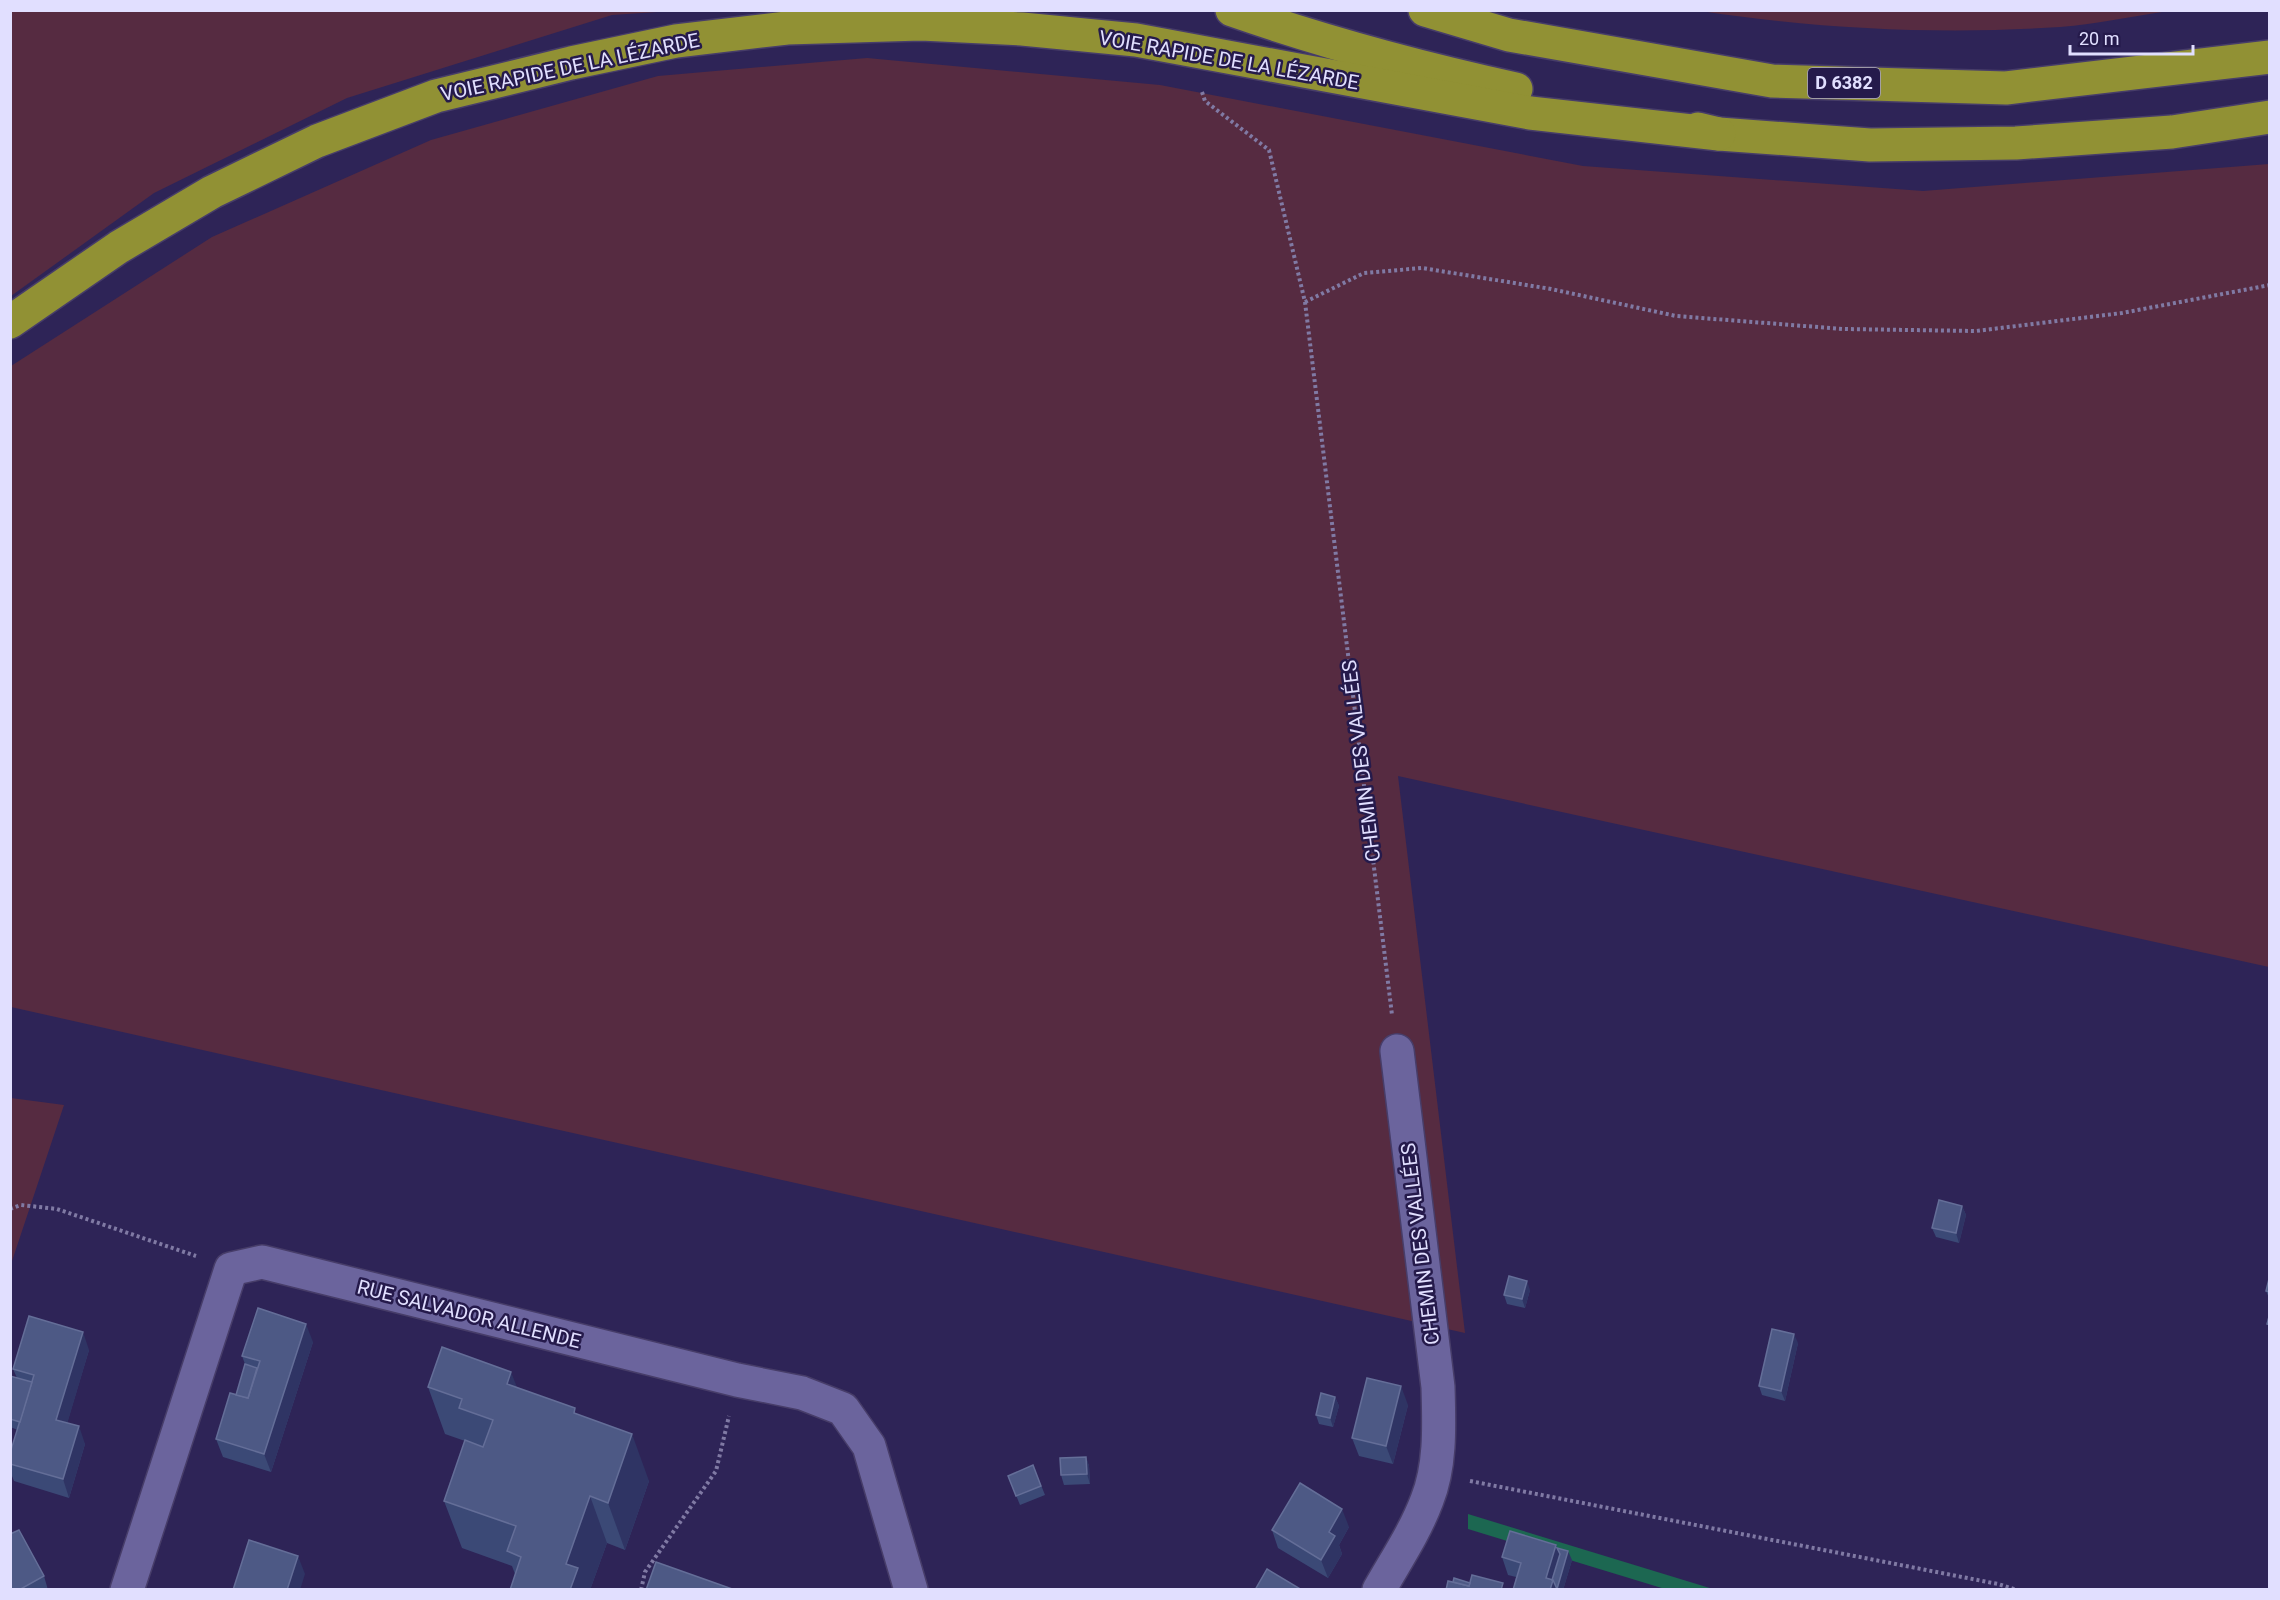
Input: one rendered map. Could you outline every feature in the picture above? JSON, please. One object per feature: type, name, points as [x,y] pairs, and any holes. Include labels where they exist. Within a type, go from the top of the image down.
[{"type":"highway","points":[[1232,10],[1281,27],[1458,76],[1719,134],[1870,145],[2016,143],[2172,132],[2270,117]]},
{"type":"highway","name":"D 6382","points":[[1425,10],[1509,35],[1772,81],[2006,88],[2270,57]]},
{"type":"highway","name":"VOIE RAPIDE DE LA LÉZARDE","points":[[10,322],[119,247],[212,192],[317,141],[436,96],[548,68],[676,41],[787,28],[921,24],[1022,29],[1136,40],[1530,113],[1719,134]]},
{"type":"street","name":"CHEMIN DES VALLÉES","points":[[1379,1590],[1417,1524],[1428,1499],[1434,1474],[1439,1426],[1438,1387],[1397,1051]]},
{"type":"street","name":"RUE SALVADOR ALLENDE","points":[[231,1269],[262,1262],[737,1380],[802,1393],[843,1409],[869,1446],[912,1590]]},
{"type":"street","points":[[127,1590],[231,1269]]},
{"type":"path","name":"CHEMIN DES VALLÉES","points":[[1200,84],[1205,101],[1269,150],[1305,302],[1397,1051]]},
{"type":"path","points":[[1305,302],[1364,273],[1422,268],[1551,289],[1676,316],[1843,329],[1976,331],[2122,313],[2270,285]]},
{"type":"path","points":[[10,1209],[21,1206],[57,1209],[231,1269]]},
{"type":"path","points":[[641,1590],[645,1572],[716,1471],[737,1380]]},
{"type":"path","points":[[1434,1474],[1998,1584],[2017,1590]]},
{"type":"shaded area","points":[[11,10],[672,11],[612,15],[347,98],[154,193],[11,296]]},
{"type":"shaded area","points":[[1701,11],[2169,11],[2074,26],[1925,30],[1835,26]]},
{"type":"shaded area","points":[[867,58],[1160,85],[1583,166],[1923,191],[2269,164],[2269,967],[1398,776],[1465,1333],[11,1007],[11,366],[212,237],[431,140],[658,76]]},
{"type":"shaded area","points":[[10,1098],[64,1105],[11,1264]]},
{"type":"shaded area","points":[[1468,1514],[1713,1589],[1665,1589],[1468,1529]]},
{"type":"building","points":[[1939,1200],[1962,1206],[1956,1233],[1932,1228]]},
{"type":"building","points":[[2270,1275],[2270,1292],[2266,1291]]},
{"type":"building","points":[[1509,1276],[1527,1281],[1522,1299],[1504,1295]]},
{"type":"building","points":[[258,1308],[306,1324],[264,1454],[216,1439],[230,1393],[248,1398],[260,1361],[242,1356]]},
{"type":"building","points":[[29,1316],[83,1332],[56,1420],[79,1426],[63,1479],[10,1464],[10,1453],[34,1375],[13,1369]]},
{"type":"building","points":[[1772,1329],[1794,1334],[1781,1391],[1759,1386]]},
{"type":"building","points":[[442,1347],[511,1372],[507,1384],[575,1408],[574,1413],[632,1434],[608,1503],[590,1496],[566,1564],[578,1568],[570,1590],[510,1590],[521,1557],[507,1551],[516,1526],[444,1501],[465,1440],[483,1447],[493,1420],[459,1408],[462,1399],[428,1387]]},
{"type":"building","points":[[245,1364],[257,1368],[248,1398],[236,1395]]},
{"type":"building","points":[[10,1376],[32,1382],[20,1422],[10,1419]]},
{"type":"building","points":[[1367,1378],[1401,1386],[1386,1446],[1352,1438]]},
{"type":"building","points":[[1321,1393],[1335,1397],[1330,1418],[1316,1415]]},
{"type":"building","points":[[1086,1457],[1087,1474],[1061,1475],[1060,1458]]},
{"type":"building","points":[[1033,1465],[1041,1486],[1016,1496],[1008,1476]]},
{"type":"building","points":[[1300,1483],[1342,1509],[1329,1532],[1335,1536],[1321,1560],[1272,1530]]},
{"type":"building","points":[[19,1530],[44,1576],[19,1590],[10,1590],[10,1534]]},
{"type":"building","points":[[1510,1531],[1556,1545],[1546,1578],[1553,1580],[1550,1590],[1513,1590],[1521,1563],[1502,1557]]},
{"type":"building","points":[[249,1540],[298,1556],[287,1590],[233,1590]]},
{"type":"building","points":[[1557,1548],[1568,1551],[1557,1589],[1552,1580],[1560,1554]]},
{"type":"building","points":[[656,1562],[735,1590],[646,1590]]},
{"type":"building","points":[[1267,1569],[1302,1590],[1255,1590]]},
{"type":"building","points":[[1472,1575],[1503,1583],[1501,1590],[1446,1590],[1448,1581],[1469,1586]]},
{"type":"building","points":[[1454,1578],[1470,1583],[1469,1586],[1453,1582]]}]
